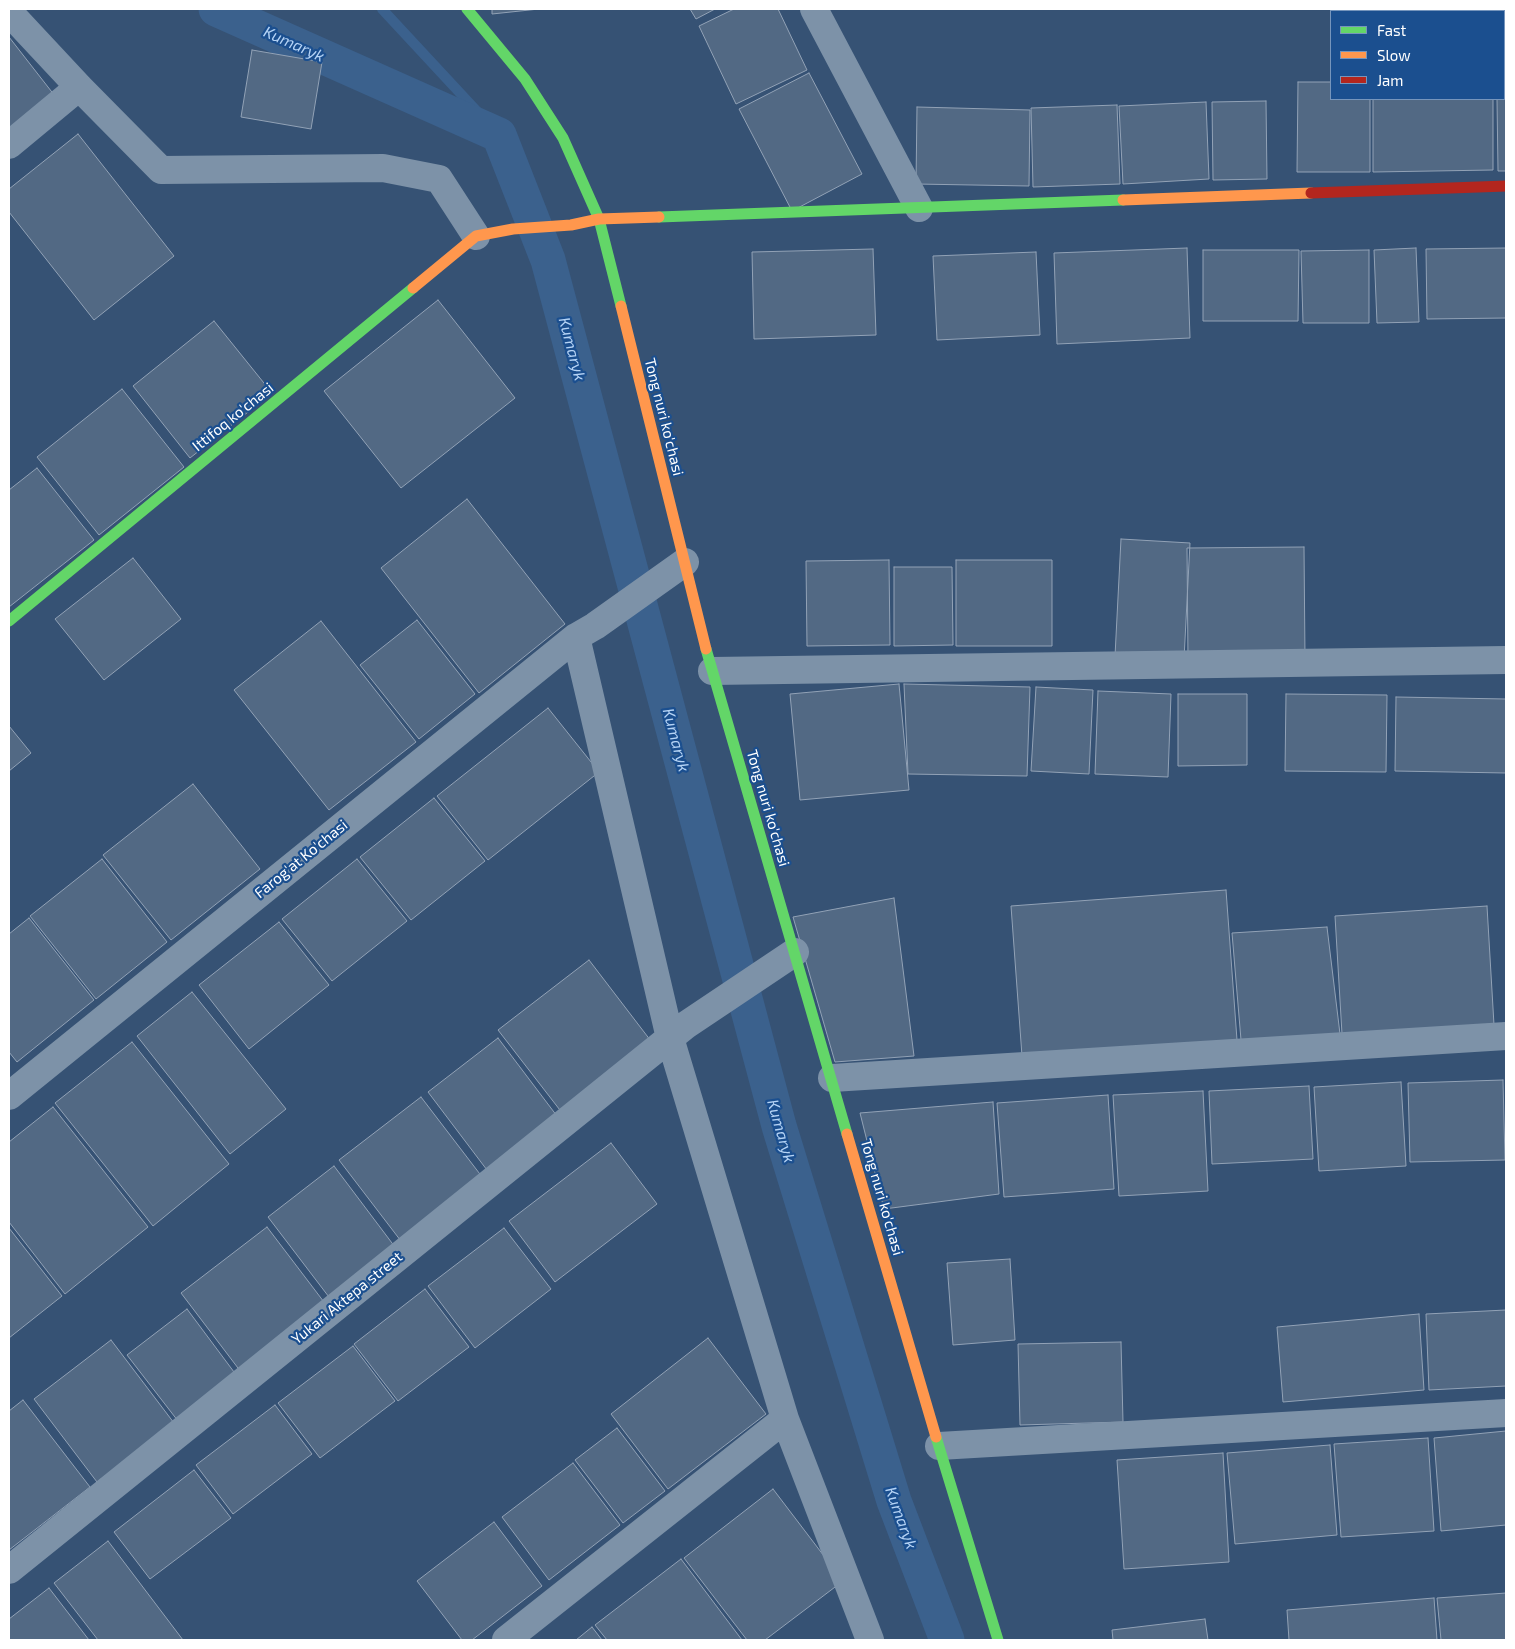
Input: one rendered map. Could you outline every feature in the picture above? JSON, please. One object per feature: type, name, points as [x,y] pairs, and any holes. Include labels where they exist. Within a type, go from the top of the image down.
[{"type":"street","name":"Tong nuri ko'chasi","points":[[467,9],[525,79],[563,138],[599,219],[712,671],[939,1446],[998,1640]]},
{"type":"street","points":[[814,9],[919,208]]},
{"type":"street","points":[[9,12],[79,87],[161,170],[383,168],[439,179],[476,236],[513,229],[571,225],[599,219],[1506,186]]},
{"type":"street","points":[[9,145],[79,87]]},
{"type":"street","name":"Ittifoq ko'chasi","points":[[9,621],[476,236]]},
{"type":"street","name":"Farog'at Ko'chasi","points":[[9,1096],[586,631],[685,562]]},
{"type":"street","points":[[586,631],[678,1031],[785,1419],[870,1640]]},
{"type":"street","points":[[712,671],[1506,660]]},
{"type":"street","name":"Yukari Aktepa street","points":[[9,1570],[678,1031],[795,952]]},
{"type":"street","points":[[832,1078],[1506,1036]]},
{"type":"street","points":[[939,1446],[1506,1413]]},
{"type":"street","points":[[506,1640],[785,1419]]},
{"type":"building","points":[[492,9],[539,9],[492,14]]},
{"type":"building","points":[[690,9],[715,9],[696,19]]},
{"type":"building","points":[[734,9],[778,9],[807,70],[736,104],[699,26]]},
{"type":"building","points":[[9,37],[55,96],[9,132]]},
{"type":"building","points":[[252,50],[322,62],[311,129],[241,117]]},
{"type":"building","points":[[809,73],[862,174],[792,211],[739,109]]},
{"type":"building","points":[[1506,76],[1506,171],[1498,171],[1497,100],[1505,100]]},
{"type":"building","points":[[1298,82],[1330,82],[1330,100],[1370,100],[1370,172],[1297,172]]},
{"type":"building","points":[[1373,100],[1493,100],[1493,170],[1373,172]]},
{"type":"building","points":[[1266,101],[1267,179],[1213,180],[1212,102]]},
{"type":"building","points":[[1206,102],[1209,179],[1123,184],[1119,106]]},
{"type":"building","points":[[1117,105],[1120,184],[1033,187],[1031,108]]},
{"type":"building","points":[[917,107],[1030,110],[1029,186],[916,184]]},
{"type":"building","points":[[78,134],[174,256],[94,320],[9,212],[9,189]]},
{"type":"building","points":[[1187,248],[1190,338],[1057,344],[1054,253]]},
{"type":"building","points":[[1416,248],[1419,322],[1377,323],[1374,250]]},
{"type":"building","points":[[1506,248],[1506,318],[1427,319],[1426,249]]},
{"type":"building","points":[[873,249],[876,335],[754,339],[752,252]]},
{"type":"building","points":[[1203,250],[1299,250],[1298,321],[1203,321]]},
{"type":"building","points":[[1369,250],[1369,323],[1303,323],[1301,251]]},
{"type":"building","points":[[1036,252],[1040,335],[937,340],[933,256]]},
{"type":"building","points":[[438,300],[515,398],[401,488],[324,391]]},
{"type":"building","points":[[214,321],[272,393],[190,458],[133,386]]},
{"type":"building","points":[[122,389],[184,467],[99,535],[37,457]]},
{"type":"building","points":[[37,468],[94,540],[9,607],[9,490]]},
{"type":"building","points":[[467,499],[565,624],[479,693],[381,568]]},
{"type":"building","points":[[1121,539],[1190,543],[1184,659],[1115,656]]},
{"type":"building","points":[[1304,547],[1305,658],[1188,660],[1187,548]]},
{"type":"building","points":[[133,558],[181,619],[104,680],[55,619]]},
{"type":"building","points":[[889,560],[890,645],[807,646],[806,561]]},
{"type":"building","points":[[956,560],[1052,560],[1052,646],[956,646]]},
{"type":"building","points":[[894,567],[952,567],[953,645],[894,646]]},
{"type":"building","points":[[417,620],[475,694],[419,739],[360,665]]},
{"type":"building","points":[[321,621],[416,742],[329,810],[234,690]]},
{"type":"building","points":[[899,684],[909,790],[800,800],[790,694]]},
{"type":"building","points":[[904,684],[1030,687],[1027,776],[908,774]]},
{"type":"building","points":[[1036,687],[1093,690],[1089,774],[1031,771]]},
{"type":"building","points":[[1098,691],[1171,694],[1168,777],[1095,774]]},
{"type":"building","points":[[1178,694],[1247,694],[1247,765],[1178,766]]},
{"type":"building","points":[[1286,694],[1387,695],[1386,772],[1285,771]]},
{"type":"building","points":[[1396,697],[1506,699],[1506,773],[1395,771]]},
{"type":"building","points":[[548,708],[599,772],[488,860],[437,796]]},
{"type":"building","points":[[9,726],[31,753],[9,771]]},
{"type":"building","points":[[193,784],[260,869],[171,940],[103,855]]},
{"type":"building","points":[[434,798],[485,861],[411,920],[360,857]]},
{"type":"building","points":[[102,859],[167,942],[96,999],[30,916]]},
{"type":"building","points":[[357,859],[407,921],[332,981],[282,919]]},
{"type":"building","points":[[1226,890],[1237,1040],[1022,1056],[1011,906]]},
{"type":"building","points":[[894,898],[914,1056],[835,1062],[793,917]]},
{"type":"building","points":[[1487,906],[1494,1025],[1342,1034],[1335,916]]},
{"type":"building","points":[[29,918],[94,1000],[17,1062],[9,1052],[9,934]]},
{"type":"building","points":[[279,922],[329,985],[249,1049],[199,985]]},
{"type":"building","points":[[1327,927],[1340,1034],[1241,1040],[1232,933]]},
{"type":"building","points":[[589,960],[654,1045],[563,1114],[498,1030]]},
{"type":"building","points":[[192,992],[286,1109],[230,1154],[137,1036]]},
{"type":"building","points":[[498,1038],[560,1120],[490,1174],[428,1092]]},
{"type":"building","points":[[132,1042],[229,1164],[153,1226],[55,1103]]},
{"type":"building","points":[[1503,1080],[1505,1160],[1410,1162],[1408,1083]]},
{"type":"building","points":[[1401,1082],[1406,1166],[1319,1171],[1314,1087]]},
{"type":"building","points":[[1309,1086],[1313,1159],[1212,1164],[1209,1091]]},
{"type":"building","points":[[1203,1091],[1208,1191],[1119,1196],[1113,1095]]},
{"type":"building","points":[[1108,1095],[1114,1189],[1004,1197],[997,1103]]},
{"type":"building","points":[[421,1097],[486,1182],[404,1245],[339,1160]]},
{"type":"building","points":[[993,1102],[999,1194],[884,1209],[860,1113]]},
{"type":"building","points":[[53,1107],[148,1227],[65,1294],[9,1222],[9,1142]]},
{"type":"building","points":[[611,1143],[657,1204],[555,1282],[509,1221]]},
{"type":"building","points":[[334,1166],[398,1251],[332,1301],[268,1217]]},
{"type":"building","points":[[267,1227],[327,1306],[241,1372],[181,1293]]},
{"type":"building","points":[[9,1228],[62,1296],[9,1338]]},
{"type":"building","points":[[504,1228],[551,1289],[475,1348],[428,1286]]},
{"type":"building","points":[[1010,1259],[1015,1340],[953,1345],[947,1263]]},
{"type":"building","points":[[425,1289],[469,1347],[398,1401],[354,1344]]},
{"type":"building","points":[[187,1309],[237,1376],[178,1421],[127,1355]]},
{"type":"building","points":[[1506,1310],[1506,1386],[1429,1390],[1426,1314]]},
{"type":"building","points":[[1419,1314],[1424,1390],[1283,1402],[1277,1327]]},
{"type":"building","points":[[708,1338],[766,1414],[668,1489],[611,1414]]},
{"type":"building","points":[[111,1340],[174,1423],[97,1482],[34,1399]]},
{"type":"building","points":[[1121,1342],[1123,1422],[1020,1425],[1018,1344]]},
{"type":"building","points":[[353,1346],[395,1401],[320,1458],[278,1403]]},
{"type":"building","points":[[23,1400],[90,1487],[9,1550],[9,1411]]},
{"type":"building","points":[[275,1405],[312,1454],[233,1514],[196,1465]]},
{"type":"building","points":[[617,1428],[665,1491],[623,1523],[575,1460]]},
{"type":"building","points":[[1506,1431],[1506,1525],[1441,1531],[1434,1438]]},
{"type":"building","points":[[1428,1438],[1434,1531],[1341,1537],[1334,1444]]},
{"type":"building","points":[[1330,1445],[1337,1535],[1235,1544],[1227,1453]]},
{"type":"building","points":[[1223,1453],[1229,1562],[1124,1569],[1117,1460]]},
{"type":"building","points":[[573,1463],[620,1525],[549,1580],[502,1517]]},
{"type":"building","points":[[194,1470],[231,1518],[150,1579],[114,1532]]},
{"type":"building","points":[[773,1489],[843,1581],[765,1640],[747,1640],[684,1558]]},
{"type":"building","points":[[494,1522],[542,1586],[472,1640],[462,1640],[417,1581]]},
{"type":"building","points":[[108,1541],[183,1640],[98,1640],[54,1583]]},
{"type":"building","points":[[681,1559],[742,1640],[607,1640],[595,1625]]},
{"type":"building","points":[[49,1588],[89,1640],[9,1640],[9,1619]]},
{"type":"building","points":[[1506,1593],[1506,1640],[1441,1640],[1437,1598]]},
{"type":"building","points":[[1434,1598],[1437,1640],[1289,1640],[1287,1610]]},
{"type":"building","points":[[1205,1619],[1208,1640],[1113,1640],[1112,1630]]},
{"type":"building","points":[[592,1627],[602,1640],[576,1640]]},
{"type":"waterway","name":"Kumaryk","points":[[216,9],[499,135],[548,260],[779,1126],[894,1501],[947,1640]]},
{"type":"waterway","points":[[382,9],[499,135]]},
{"type":"traffic: fast","points":[[467,9],[525,79],[563,138],[599,219],[621,306]]},
{"type":"traffic: fast","points":[[659,217],[1123,200]]},
{"type":"traffic: fast","points":[[9,621],[413,288]]},
{"type":"traffic: fast","points":[[706,649],[847,1134]]},
{"type":"traffic: fast","points":[[936,1437],[998,1640]]},
{"type":"traffic: slow","points":[[1123,200],[1311,193]]},
{"type":"traffic: slow","points":[[413,288],[476,236],[513,229],[571,225],[599,219],[659,217]]},
{"type":"traffic: slow","points":[[621,306],[706,649]]},
{"type":"traffic: slow","points":[[847,1134],[936,1437]]},
{"type":"traffic: jam","points":[[1311,193],[1506,186]]}]
